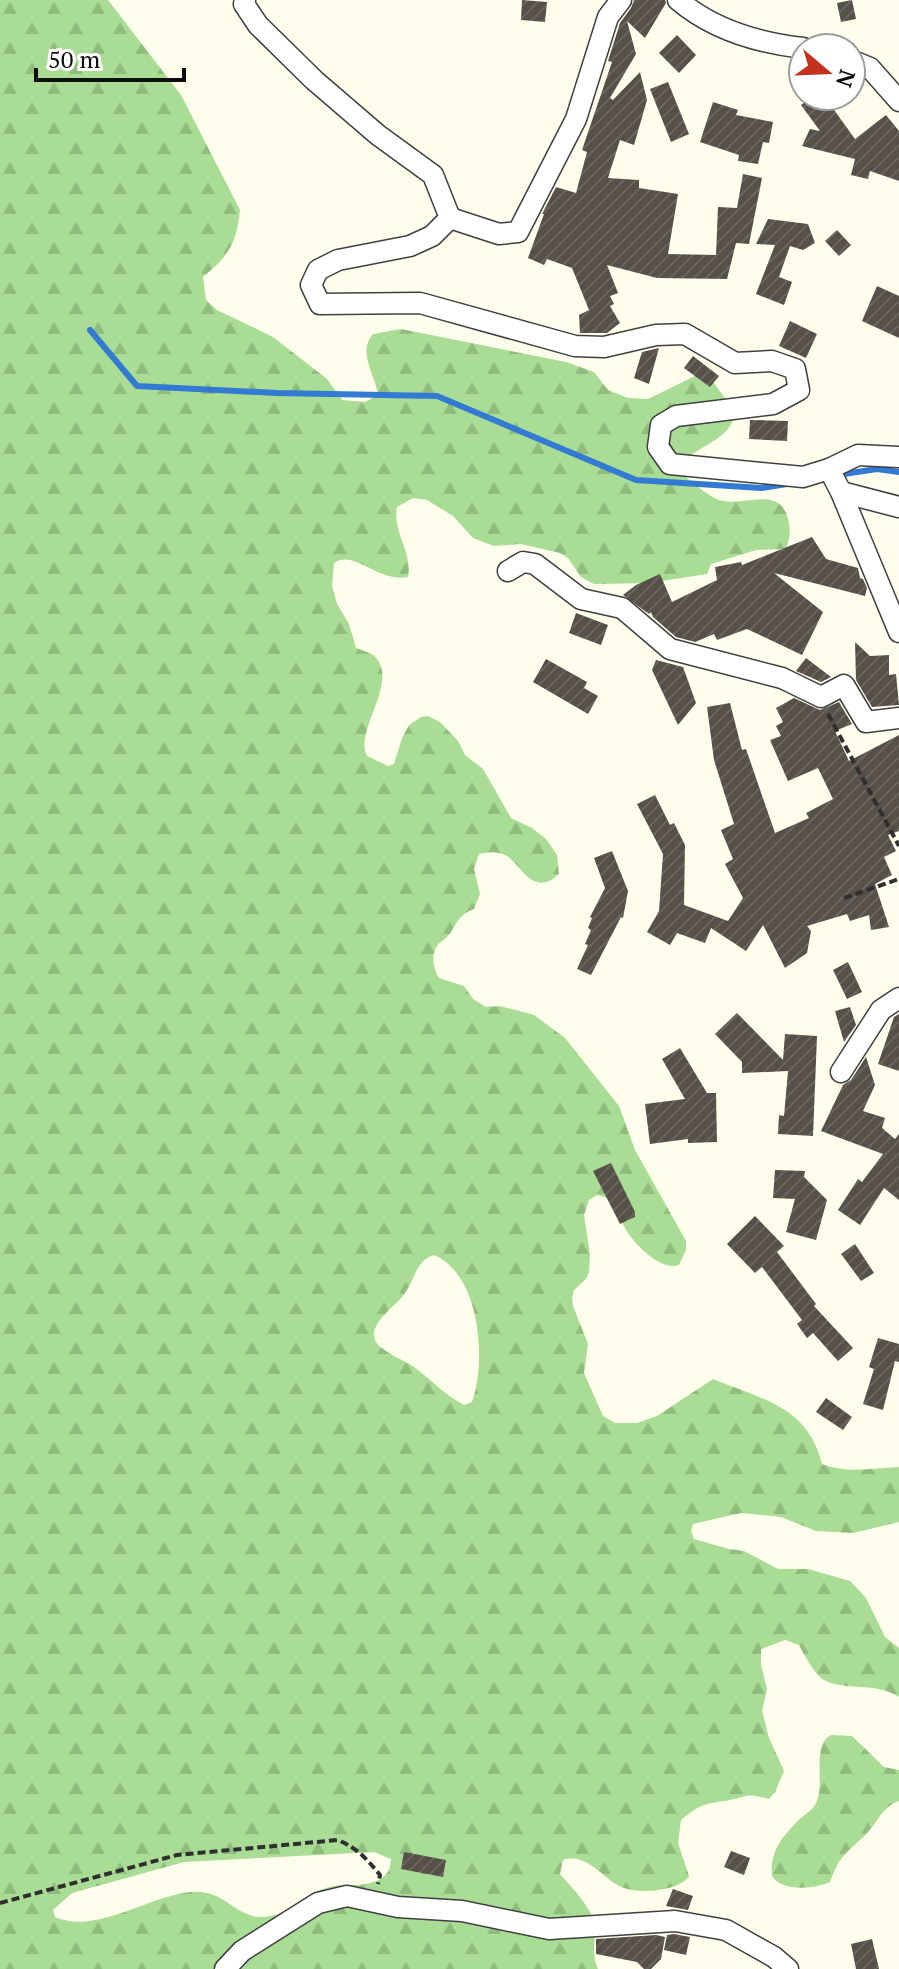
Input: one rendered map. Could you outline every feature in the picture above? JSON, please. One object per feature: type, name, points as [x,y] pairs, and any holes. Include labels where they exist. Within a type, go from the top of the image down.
[{"type":"street","points":[[245,0],[244,4],[258,25],[314,80],[378,135],[433,175],[450,218]]},
{"type":"street","points":[[450,218],[499,234],[518,232],[576,119],[608,17],[621,0]]},
{"type":"street","points":[[678,0],[694,14],[720,26],[771,44],[787,46]]},
{"type":"street","points":[[867,67],[899,101]]},
{"type":"street","points":[[450,218],[432,236],[410,246],[338,260],[318,270],[311,285],[320,304],[420,303],[575,346],[604,347],[656,335],[685,334],[735,363],[772,361],[795,369],[799,390],[773,404],[676,416],[661,425],[658,447],[670,464],[803,477],[858,455],[899,457]]},
{"type":"street","points":[[829,469],[899,632]]},
{"type":"street","points":[[841,492],[899,507]]},
{"type":"street","points":[[508,571],[523,562],[535,564],[581,599],[622,608],[670,649],[782,678],[821,697],[844,685],[866,722],[899,718]]},
{"type":"street","points":[[841,1072],[881,1010],[899,998]]},
{"type":"street","points":[[225,1969],[242,1951],[318,1903],[347,1896],[398,1907],[462,1911],[549,1929],[675,1921],[726,1930],[774,1957],[788,1969]]},
{"type":"path","points":[[821,697],[833,727],[899,846]]},
{"type":"path","points":[[844,898],[899,879]]},
{"type":"path","points":[[0,1903],[177,1855],[338,1840],[353,1846],[380,1875],[375,1901]]},
{"type":"green space","points":[[0,0],[108,0],[181,95],[240,210],[237,231],[230,248],[203,277],[206,300],[217,310],[273,337],[327,379],[342,400],[365,402],[378,395],[367,356],[368,341],[373,334],[401,329],[566,362],[594,372],[608,390],[628,398],[648,399],[699,374],[712,379],[732,408],[733,419],[716,440],[685,460],[684,475],[719,500],[769,500],[783,508],[790,531],[786,549],[756,550],[711,564],[707,574],[649,583],[594,584],[581,577],[568,558],[560,553],[521,544],[494,546],[473,538],[453,516],[427,500],[413,498],[397,507],[396,516],[408,559],[408,577],[397,578],[350,560],[342,560],[334,563],[332,586],[356,648],[373,655],[380,665],[380,691],[364,745],[367,756],[388,766],[394,764],[409,725],[428,716],[440,722],[458,741],[465,755],[483,769],[511,818],[546,839],[557,855],[559,874],[541,883],[528,877],[505,855],[492,852],[479,854],[474,869],[480,894],[474,909],[462,916],[435,950],[434,963],[439,978],[464,986],[473,999],[486,1007],[500,1006],[534,1015],[565,1038],[619,1106],[635,1150],[686,1241],[686,1250],[679,1265],[665,1264],[650,1256],[632,1239],[611,1199],[597,1195],[589,1200],[584,1215],[590,1255],[589,1272],[574,1290],[572,1298],[588,1344],[584,1373],[603,1416],[615,1423],[637,1423],[657,1416],[713,1379],[765,1399],[794,1417],[806,1429],[822,1464],[851,1470],[899,1467],[899,1522],[853,1533],[816,1531],[781,1517],[741,1513],[693,1524],[691,1531],[694,1539],[744,1551],[778,1569],[808,1569],[850,1581],[866,1598],[885,1637],[899,1648],[899,1697],[879,1689],[828,1682],[814,1670],[799,1645],[785,1640],[761,1649],[767,1689],[762,1711],[769,1738],[784,1771],[769,1799],[748,1796],[709,1804],[681,1820],[678,1843],[689,1876],[669,1888],[631,1890],[616,1884],[588,1863],[563,1860],[560,1874],[592,1917],[594,1957],[598,1969],[0,1969]],"holes":[[[434,1255],[449,1265],[461,1280],[476,1320],[479,1342],[477,1384],[472,1402],[464,1405],[414,1367],[378,1345],[374,1337],[379,1321],[405,1293],[423,1261]],[[374,1852],[391,1859],[388,1870],[380,1879],[367,1884],[326,1888],[270,1916],[251,1916],[212,1894],[202,1892],[174,1895],[88,1921],[55,1917],[53,1910],[72,1893],[184,1862]]]},
{"type":"green space","points":[[831,1735],[852,1736],[884,1767],[899,1770],[899,1801],[885,1810],[845,1854],[830,1882],[807,1887],[783,1885],[772,1876],[775,1853],[786,1834],[815,1805],[820,1787],[821,1748]]},
{"type":"building","points":[[522,0],[547,2],[545,22],[521,20]]},
{"type":"building","points":[[634,0],[665,0],[666,3],[645,38],[627,21],[636,54],[610,98],[613,100],[640,72],[647,100],[634,145],[620,140],[608,178],[639,180],[639,188],[678,194],[668,254],[716,255],[718,207],[737,208],[743,174],[762,178],[749,244],[736,243],[727,279],[657,278],[607,265],[618,293],[610,296],[614,304],[610,306],[620,323],[607,333],[580,333],[579,315],[589,310],[572,268],[547,259],[544,265],[528,258],[542,214],[556,187],[576,193],[587,152],[582,150],[612,62],[608,61],[620,23]]},
{"type":"building","points":[[852,0],[856,19],[841,22],[837,3]]},
{"type":"building","points":[[677,35],[696,55],[679,73],[659,53]]},
{"type":"building","points":[[668,82],[689,134],[671,142],[650,89]]},
{"type":"building","points":[[713,102],[738,110],[736,115],[773,122],[769,143],[763,142],[758,164],[738,161],[739,155],[700,142]]},
{"type":"building","points":[[806,112],[836,112],[855,139],[886,115],[899,131],[899,181],[870,171],[868,179],[851,175],[855,159],[802,146],[810,129],[820,131]]},
{"type":"building","points":[[768,219],[808,224],[815,243],[803,250],[790,246],[779,277],[792,282],[784,305],[756,294],[775,245],[756,244]]},
{"type":"building","points":[[837,230],[851,245],[839,256],[825,241]]},
{"type":"building","points":[[877,286],[899,296],[899,338],[862,321]]},
{"type":"building","points":[[790,321],[817,334],[806,358],[779,346]]},
{"type":"building","points":[[659,348],[649,384],[634,378],[642,352]]},
{"type":"building","points":[[693,356],[719,376],[710,387],[684,368]]},
{"type":"building","points":[[750,420],[788,421],[787,441],[749,439]]},
{"type":"building","points":[[812,537],[826,559],[858,568],[867,588],[865,596],[774,573],[823,612],[802,655],[747,629],[717,640],[714,634],[695,642],[676,637],[651,612],[649,614],[623,595],[660,574],[672,602],[717,580],[715,567],[741,562],[742,565]]},
{"type":"building","points":[[576,613],[608,625],[601,645],[569,633]]},
{"type":"building","points":[[855,642],[870,656],[889,655],[889,675],[896,674],[899,705],[872,707],[856,680]]},
{"type":"building","points":[[806,658],[831,677],[821,682],[796,671]]},
{"type":"building","points":[[546,659],[587,682],[584,688],[598,696],[588,714],[533,682]]},
{"type":"building","points":[[656,660],[683,667],[696,703],[678,725],[652,670]]},
{"type":"building","points":[[794,698],[820,710],[839,702],[852,724],[835,731],[849,761],[899,735],[899,831],[888,835],[896,851],[884,857],[892,875],[875,884],[889,927],[871,930],[869,915],[850,921],[847,914],[807,926],[811,931],[807,953],[785,968],[763,925],[746,951],[711,928],[705,943],[677,933],[670,945],[647,932],[659,911],[663,854],[637,804],[655,795],[670,825],[674,823],[685,845],[684,905],[728,921],[743,898],[725,864],[733,859],[721,830],[734,824],[714,760],[707,707],[730,703],[742,750],[746,749],[775,833],[809,818],[806,813],[833,799],[818,768],[788,781],[770,740],[781,736],[776,726],[783,722],[776,708]]},
{"type":"building","points":[[612,851],[628,891],[623,918],[591,975],[577,969],[588,945],[585,944],[591,930],[588,928],[590,917],[605,888],[594,858]]},
{"type":"building","points":[[848,962],[862,992],[847,999],[833,970]]},
{"type":"building","points":[[850,1007],[856,1025],[844,1042],[835,1011]]},
{"type":"building","points":[[737,1013],[783,1060],[785,1034],[817,1036],[813,1136],[778,1134],[779,1115],[784,1116],[788,1071],[742,1073],[742,1062],[715,1034]]},
{"type":"building","points":[[899,1014],[899,1071],[878,1064],[894,1017]]},
{"type":"building","points":[[680,1048],[707,1093],[716,1093],[717,1142],[688,1143],[688,1139],[650,1144],[645,1104],[685,1099],[662,1059]]},
{"type":"building","points":[[866,1057],[875,1085],[863,1111],[885,1118],[882,1128],[895,1139],[899,1134],[899,1200],[884,1188],[860,1225],[838,1210],[858,1179],[862,1182],[883,1154],[821,1131],[843,1085],[851,1080]]},
{"type":"building","points":[[611,1163],[635,1212],[635,1217],[620,1224],[593,1171]]},
{"type":"building","points":[[775,1170],[805,1171],[804,1177],[827,1200],[816,1240],[786,1232],[795,1199],[773,1198]]},
{"type":"building","points":[[755,1216],[784,1246],[777,1252],[816,1304],[814,1306],[853,1348],[838,1361],[813,1333],[807,1338],[797,1324],[802,1320],[762,1267],[755,1273],[727,1244]]},
{"type":"building","points":[[855,1244],[874,1273],[861,1281],[841,1254]]},
{"type":"building","points":[[878,1338],[899,1344],[899,1362],[895,1361],[883,1410],[863,1404],[874,1369],[869,1367]]},
{"type":"building","points":[[826,1398],[852,1417],[843,1430],[816,1412]]},
{"type":"building","points":[[731,1851],[750,1858],[744,1875],[724,1867]]},
{"type":"building","points":[[404,1852],[446,1860],[443,1877],[401,1869]]},
{"type":"building","points":[[673,1889],[693,1896],[688,1910],[666,1906]]},
{"type":"building","points":[[667,1935],[690,1937],[686,1955],[664,1950]]},
{"type":"building","points":[[665,1937],[661,1959],[651,1969],[644,1969],[637,1962],[596,1954],[596,1939]]},
{"type":"building","points":[[872,1939],[879,1969],[856,1969],[851,1944]]},
{"type":"waterway","points":[[90,330],[137,386],[437,396],[636,480],[761,488],[787,484]]},
{"type":"waterway","points":[[837,475],[877,469],[899,472]]}]
